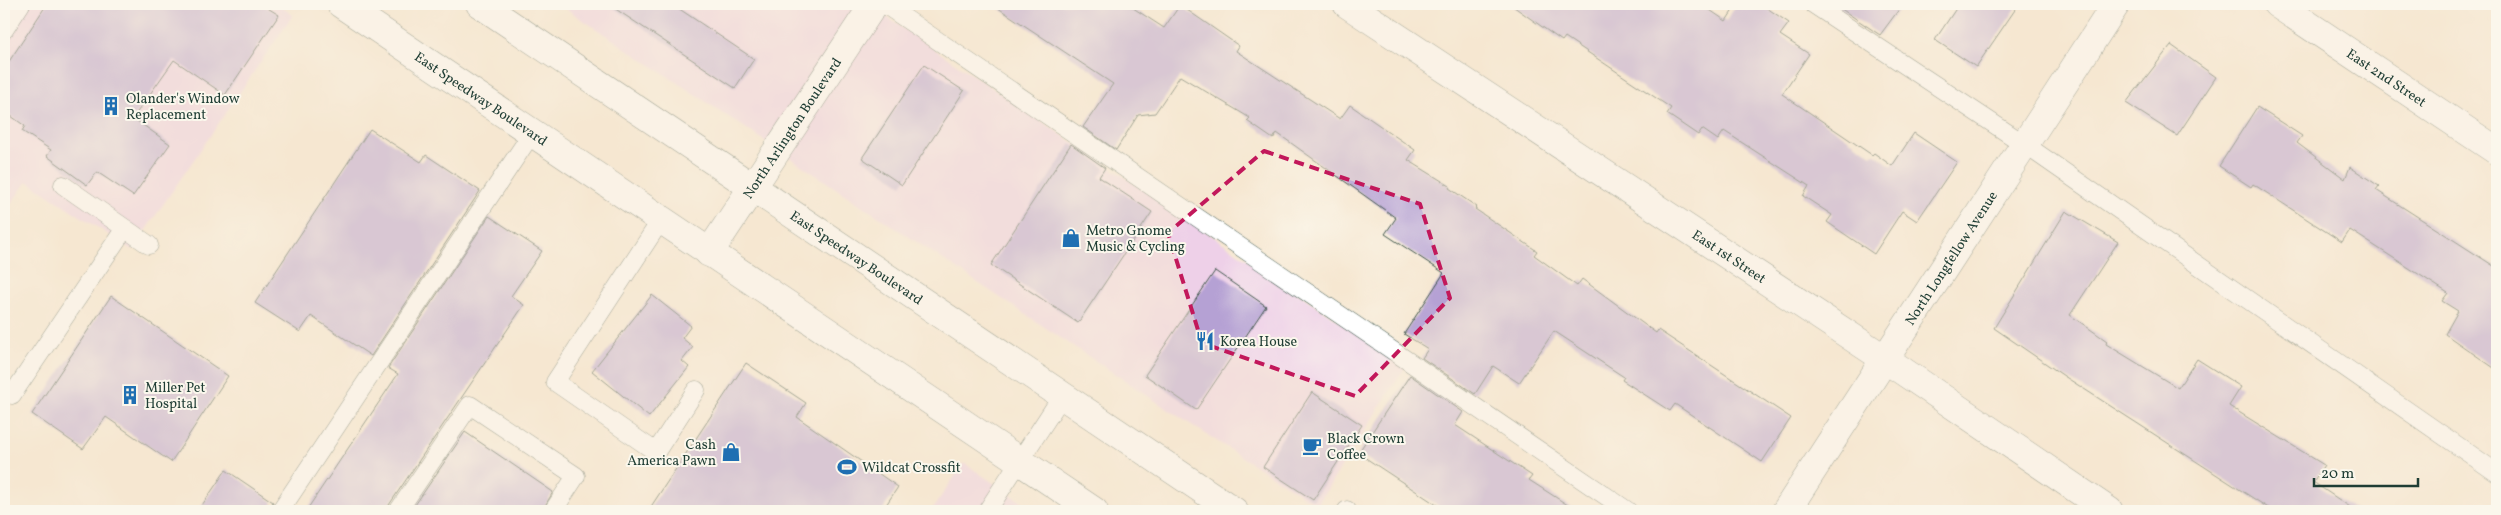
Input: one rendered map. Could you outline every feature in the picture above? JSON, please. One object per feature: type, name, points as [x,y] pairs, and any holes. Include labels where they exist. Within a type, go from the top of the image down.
[{"type":"street","name":"East Speedway Boulevard","points":[[341,4],[1094,511]]},
{"type":"street","name":"East Speedway Boulevard","points":[[480,4],[1234,511]]},
{"type":"street","name":"North Arlington Boulevard","points":[[709,253],[874,4]]},
{"type":"street","name":"East 1st Street","points":[[1347,4],[1885,359],[2108,511]]},
{"type":"street","name":"North Longfellow Avenue","points":[[1786,511],[2116,4]]},
{"type":"street","name":"East 2nd Street","points":[[2277,4],[2497,151]]},
{"type":"lane","points":[[4,30],[22,4]]},
{"type":"lane","points":[[884,4],[1628,511]]},
{"type":"lane","points":[[1813,4],[2024,144],[2497,473]]},
{"type":"lane","points":[[280,511],[532,133]]},
{"type":"lane","points":[[63,184],[149,245]]},
{"type":"lane","points":[[661,220],[555,382],[656,452],[696,390]]},
{"type":"lane","points":[[12,394],[125,228]]},
{"type":"lane","points":[[987,511],[1062,396]]},
{"type":"lane","points":[[398,511],[470,405],[576,476],[553,511]]},
{"type":"highlighted area","points":[[1264,151],[1420,204],[1450,298],[1355,396],[1202,343],[1168,233]]},
{"type":"shaded area","points":[[4,4],[277,4],[293,15],[132,250],[27,181],[4,214]]},
{"type":"shaded area","points":[[559,4],[867,4],[1406,366],[1317,505],[1187,422]]},
{"type":"shaded area","points":[[964,463],[1035,511],[931,511]]},
{"type":"building","points":[[47,4],[261,4],[279,15],[225,95],[174,60],[133,118],[170,144],[133,196],[97,172],[87,185],[47,156],[51,150],[22,131],[25,126],[4,111],[4,69]]},
{"type":"building","points":[[608,4],[672,4],[754,59],[735,88]]},
{"type":"building","points":[[992,4],[1127,4],[1164,28],[1180,5],[1239,46],[1236,51],[1340,119],[1350,105],[1415,150],[1408,160],[1450,186],[1449,188],[1477,207],[1475,209],[1537,251],[1534,255],[1577,286],[1582,279],[1656,333],[1658,330],[1791,418],[1762,462],[1675,404],[1670,411],[1622,380],[1624,377],[1554,331],[1519,383],[1493,366],[1475,394],[1422,358],[1428,349],[1404,334],[1444,273],[1385,234],[1396,218],[1277,133],[1273,139],[1247,121],[1250,118],[1180,76],[1155,113],[1138,115],[1116,150],[1083,127],[1113,84]]},
{"type":"building","points":[[1510,4],[1701,4],[1726,21],[1737,4],[1761,4],[1789,23],[1780,35],[1809,54],[1782,94],[1872,155],[1874,153],[1892,166],[1914,133],[1957,162],[1917,221],[1902,211],[1874,254],[1827,222],[1832,215],[1803,196],[1809,186],[1724,131],[1718,140],[1702,129],[1698,135],[1667,114],[1671,108],[1565,37],[1562,41]]},
{"type":"building","points":[[1834,4],[1903,4],[1880,35]]},
{"type":"building","points":[[1959,4],[2019,4],[1976,67],[1935,40]]},
{"type":"building","points":[[2171,45],[2216,77],[2177,136],[2126,103]]},
{"type":"building","points":[[924,65],[964,91],[902,185],[862,158]]},
{"type":"building","points":[[2257,107],[2302,136],[2297,143],[2345,179],[2350,167],[2379,186],[2376,190],[2497,268],[2497,370],[2445,334],[2458,311],[2442,301],[2448,293],[2350,230],[2342,242],[2253,184],[2251,187],[2219,166]]},
{"type":"building","points":[[370,129],[421,162],[426,155],[480,191],[371,356],[311,316],[300,332],[255,303]]},
{"type":"building","name":"Metro Gnome Music & Cycling","points":[[1071,144],[1105,168],[1099,177],[1152,212],[1078,323],[991,265]]},
{"type":"building","points":[[2066,211],[2118,242],[2070,315],[2107,341],[2106,344],[2178,388],[2197,359],[2241,387],[2229,406],[2324,465],[2313,482],[2356,511],[2273,511],[2064,376],[1994,328]]},
{"type":"building","points":[[489,216],[542,251],[511,296],[524,305],[389,505],[388,511],[306,511],[398,374],[388,368]]},
{"type":"building","name":"Korea House","points":[[1215,271],[1266,306],[1196,410],[1145,375]]},
{"type":"building","points":[[652,295],[691,326],[682,338],[693,347],[682,361],[689,367],[649,417],[592,371]]},
{"type":"building","name":"Miller Pet Hospital","points":[[111,296],[228,376],[171,462],[106,417],[83,449],[32,414]]},
{"type":"building","points":[[746,363],[806,403],[797,417],[898,487],[882,511],[648,511]]},
{"type":"building","points":[[1410,375],[1463,412],[1455,425],[1532,476],[1529,480],[1577,511],[1446,511],[1358,453]]},
{"type":"building","name":"Black Crown Coffee","points":[[1312,392],[1362,425],[1313,500],[1263,467]]},
{"type":"building","points":[[465,432],[553,492],[542,511],[411,511]]},
{"type":"building","points":[[226,470],[273,502],[270,511],[198,511]]},
{"type":"place","name":"Olander's Window Replacement","points":[[111,106]]},
{"type":"place","name":"Metro Gnome Music & Cycling","points":[[1071,238]]},
{"type":"place","name":"Korea House","points":[[1205,341]]},
{"type":"place","name":"Miller Pet Hospital","points":[[130,395]]},
{"type":"place","name":"Black Crown Coffee","points":[[1312,446]]},
{"type":"place","name":"Cash America Pawn","points":[[731,452]]},
{"type":"place","name":"Wildcat Crossfit","points":[[847,467]]}]
